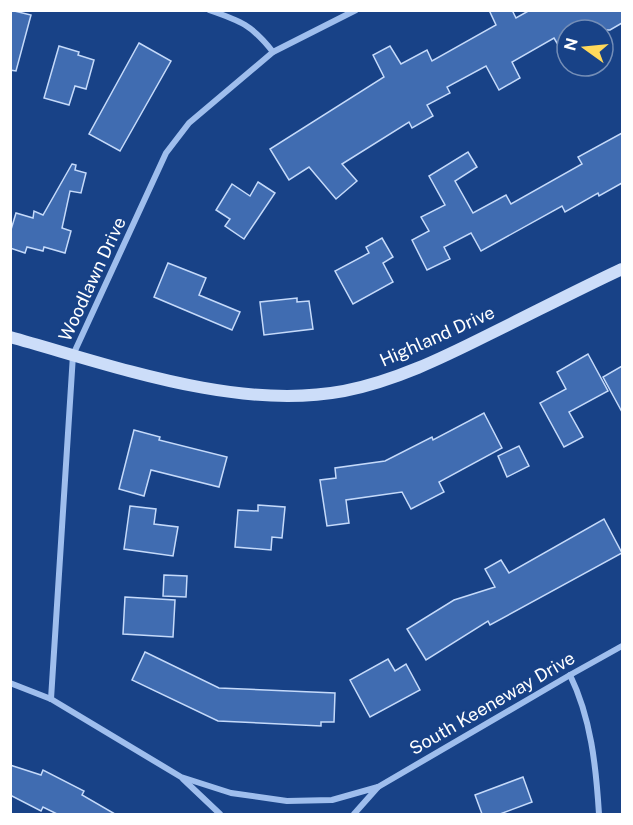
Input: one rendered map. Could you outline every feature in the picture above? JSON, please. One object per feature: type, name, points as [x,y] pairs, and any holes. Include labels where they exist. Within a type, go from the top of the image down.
[{"type":"main road","name":"Highland Drive","points":[[10,337],[164,379],[226,392],[286,396],[345,390],[391,378],[445,356],[622,269]]},
{"type":"street","points":[[209,10],[240,20],[259,34],[273,52]]},
{"type":"street","name":"Woodlawn Drive","points":[[51,699],[73,355],[166,153],[189,123],[273,52],[356,10]]},
{"type":"street","name":"South Keeneway Drive","points":[[378,787],[622,646]]},
{"type":"street","points":[[570,675],[581,697],[591,741],[599,814]]},
{"type":"street","points":[[10,683],[51,699],[182,777],[231,793],[287,801],[332,800],[378,787]]},
{"type":"street","points":[[182,777],[220,814]]},
{"type":"street","points":[[354,814],[378,787]]},
{"type":"building","points":[[10,10],[31,15],[16,71],[10,70]]},
{"type":"building","points":[[489,10],[512,10],[516,18],[530,10],[622,10],[622,23],[615,27],[615,18],[555,18],[555,40],[554,38],[512,62],[520,78],[499,90],[486,66],[447,87],[450,93],[427,105],[433,116],[412,128],[409,122],[342,164],[357,181],[336,199],[309,167],[289,180],[270,149],[384,77],[373,55],[390,46],[401,64],[427,50],[432,61],[496,25]]},
{"type":"building","points":[[139,43],[171,61],[120,151],[89,134]]},
{"type":"building","points":[[59,46],[79,52],[78,55],[94,60],[86,89],[75,86],[69,105],[44,98]]},
{"type":"building","points":[[622,133],[622,183],[599,196],[598,193],[565,212],[562,206],[481,251],[471,233],[444,247],[450,259],[427,270],[412,240],[429,231],[421,217],[445,205],[429,176],[468,152],[477,167],[455,181],[473,213],[506,195],[511,204],[582,164],[578,157]]},
{"type":"building","points":[[72,164],[76,165],[75,170],[86,173],[81,193],[70,191],[62,228],[71,231],[65,253],[44,247],[43,251],[27,247],[25,253],[10,248],[10,233],[16,213],[33,218],[34,211],[43,215]]},
{"type":"building","points":[[258,182],[275,193],[244,239],[225,226],[230,219],[216,210],[232,184],[250,196]]},
{"type":"building","points":[[382,238],[393,257],[383,263],[393,282],[353,304],[335,271],[369,253],[366,247]]},
{"type":"building","points":[[168,263],[206,278],[199,295],[240,312],[232,330],[154,297]]},
{"type":"building","points":[[297,298],[297,302],[309,301],[313,329],[264,335],[260,302]]},
{"type":"building","points":[[588,354],[608,391],[569,412],[583,437],[564,447],[540,403],[566,389],[557,372]]},
{"type":"building","points":[[622,366],[622,412],[603,377]]},
{"type":"building","points":[[484,413],[502,448],[439,482],[444,492],[411,509],[402,492],[346,500],[349,523],[327,526],[320,480],[336,478],[335,468],[385,461],[432,437],[433,440]]},
{"type":"building","points":[[134,430],[160,437],[159,440],[227,457],[219,487],[151,470],[144,496],[119,489]]},
{"type":"building","points":[[519,446],[529,466],[507,477],[498,456]]},
{"type":"building","points":[[258,505],[285,507],[282,538],[272,537],[271,550],[235,547],[238,510],[258,511]]},
{"type":"building","points":[[130,506],[156,509],[154,524],[178,527],[173,556],[124,549]]},
{"type":"building","points":[[604,519],[622,553],[490,625],[488,621],[426,660],[407,629],[454,600],[495,587],[485,569],[501,560],[509,573]]},
{"type":"building","points":[[164,575],[187,576],[186,597],[163,596]]},
{"type":"building","points":[[125,597],[175,600],[173,637],[123,634]]},
{"type":"building","points":[[145,652],[219,688],[335,693],[334,722],[321,722],[321,726],[218,721],[132,680]]},
{"type":"building","points":[[388,659],[395,671],[406,664],[420,690],[370,717],[350,680]]},
{"type":"building","points":[[10,765],[41,775],[43,770],[84,791],[82,795],[115,814],[57,814],[43,807],[41,811],[10,795]]},
{"type":"building","points":[[523,777],[532,802],[500,814],[482,814],[475,795]]}]
